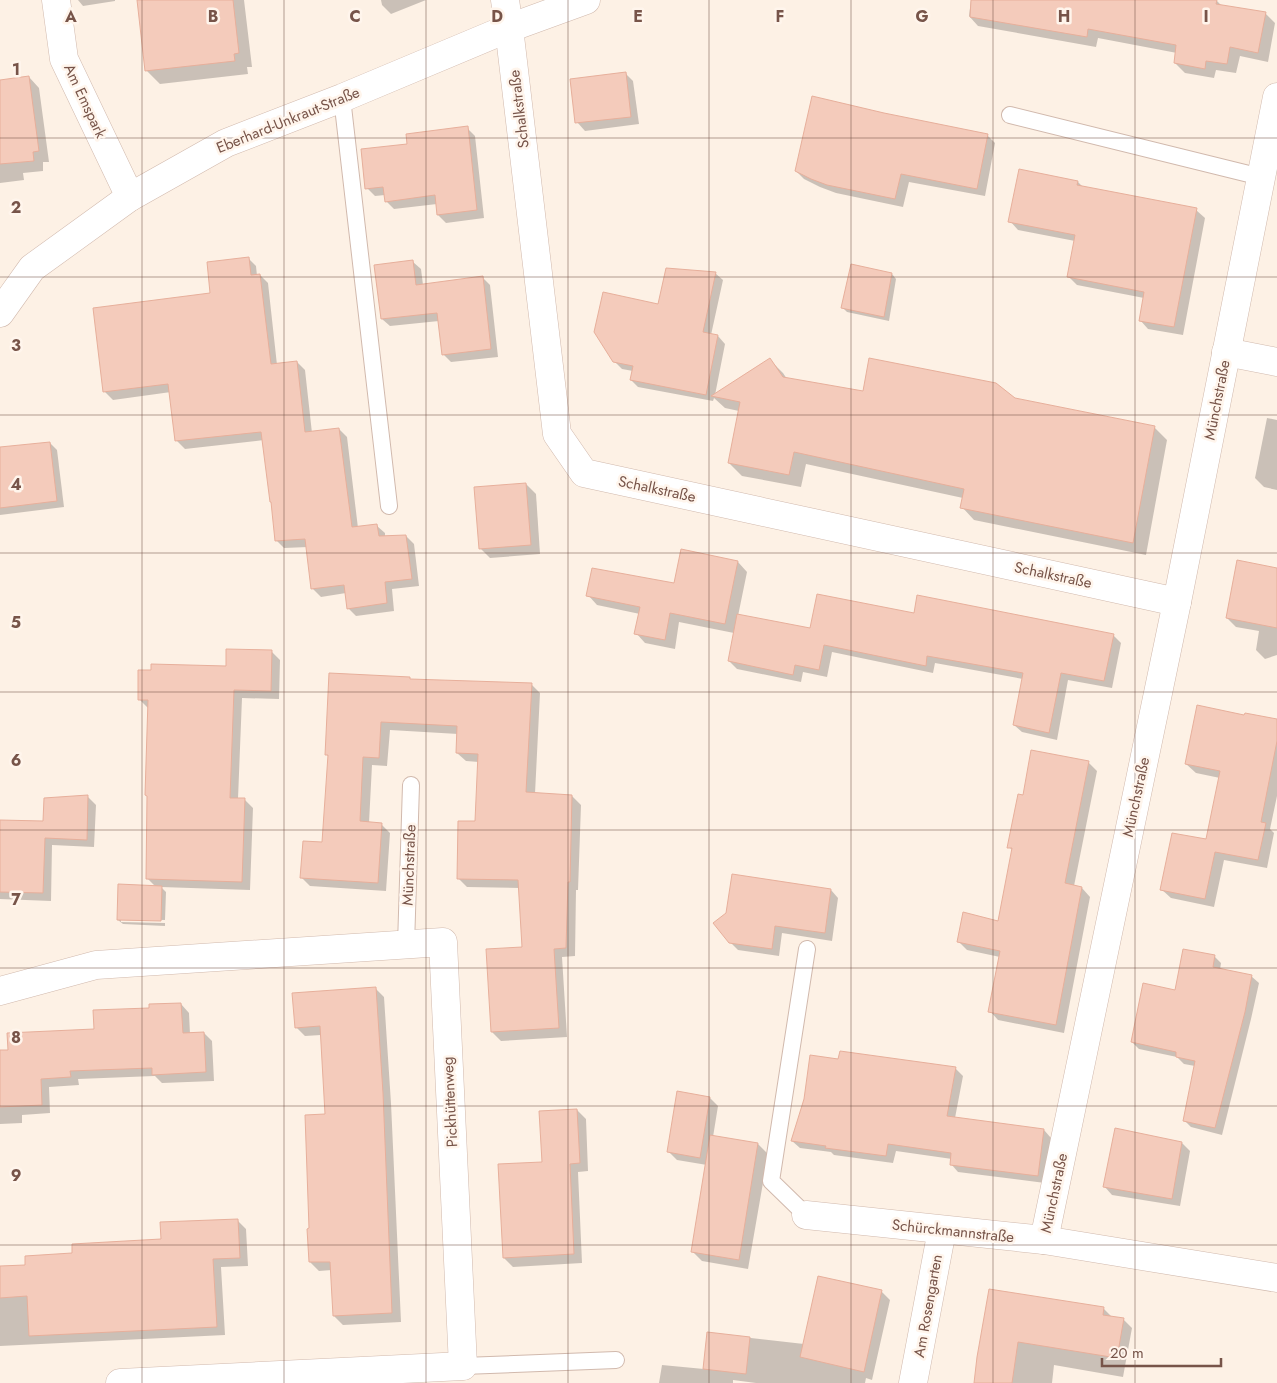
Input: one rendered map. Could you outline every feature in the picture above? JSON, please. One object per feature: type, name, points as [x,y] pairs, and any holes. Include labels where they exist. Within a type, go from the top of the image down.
[{"type":"street","name":"Am Emspark","points":[[56,0],[64,59],[130,197]]},
{"type":"street","name":"Schalkstraße","points":[[505,0],[556,434],[584,473],[1177,602]]},
{"type":"street","name":"Eberhard-Unkraut-Straße","points":[[0,313],[32,268],[130,197],[226,143],[342,98],[509,28],[586,0]]},
{"type":"street","name":"Münchstraße","points":[[1044,1240],[1177,602],[1277,97]]},
{"type":"street","name":"Münchstraße","points":[[1226,352],[1277,362]]},
{"type":"street","name":"Pickhüttenweg","points":[[0,991],[96,964],[443,942],[463,1366]]},
{"type":"street","name":"Schürckmannstraße","points":[[806,1215],[1044,1240],[1277,1278]]},
{"type":"street","name":"Am Rosengarten","points":[[913,1383],[942,1230]]},
{"type":"street","points":[[120,1383],[463,1366]]},
{"type":"lane","points":[[342,98],[389,506]]},
{"type":"lane","points":[[1010,115],[1261,177]]},
{"type":"lane","name":"Münchstraße","points":[[406,945],[411,786]]},
{"type":"lane","points":[[806,1215],[771,1181],[807,949]]},
{"type":"lane","points":[[463,1366],[616,1360]]},
{"type":"building","points":[[137,0],[233,0],[239,53],[234,54],[235,61],[145,71]]},
{"type":"building","points":[[971,0],[1217,0],[1216,4],[1266,12],[1258,53],[1230,47],[1227,64],[1206,61],[1205,69],[1174,63],[1176,45],[1088,29],[1087,37],[970,17]]},
{"type":"building","points":[[626,72],[631,117],[575,123],[570,79]]},
{"type":"building","points":[[29,76],[39,151],[33,152],[34,161],[0,164],[0,80]]},
{"type":"building","points":[[812,96],[988,134],[977,189],[901,174],[895,199],[827,185],[795,171]]},
{"type":"building","points":[[468,126],[477,210],[437,215],[435,195],[385,202],[383,187],[365,189],[361,149],[407,144],[406,134]]},
{"type":"building","points":[[1019,169],[1078,181],[1077,185],[1197,208],[1174,327],[1139,321],[1144,292],[1067,277],[1075,235],[1008,222]]},
{"type":"building","points":[[249,257],[251,275],[260,274],[271,364],[297,361],[305,432],[339,428],[352,527],[377,524],[379,536],[406,535],[412,579],[385,582],[387,603],[347,609],[344,585],[311,589],[305,539],[275,541],[261,432],[175,441],[168,384],[103,392],[93,308],[210,293],[207,262]]},
{"type":"building","points":[[413,260],[416,285],[483,276],[491,349],[442,355],[437,313],[381,319],[374,265]]},
{"type":"building","points":[[851,264],[892,273],[884,317],[841,308]]},
{"type":"building","points":[[666,268],[716,272],[703,332],[718,335],[706,395],[630,380],[633,366],[613,362],[594,332],[603,292],[658,304]]},
{"type":"building","points":[[770,358],[783,377],[863,391],[869,358],[996,383],[1015,398],[1155,426],[1133,543],[960,508],[964,489],[794,452],[789,475],[728,463],[740,402],[711,396]]},
{"type":"building","points":[[50,442],[57,501],[0,508],[0,447]]},
{"type":"building","points":[[526,483],[531,545],[479,549],[474,487]]},
{"type":"building","points":[[681,549],[738,561],[725,624],[670,613],[665,640],[634,634],[640,607],[586,596],[592,568],[674,583]]},
{"type":"building","points":[[1237,560],[1277,568],[1277,628],[1226,618]]},
{"type":"building","points":[[817,594],[914,613],[917,595],[1114,634],[1104,681],[1061,673],[1049,733],[1013,725],[1023,673],[927,656],[926,666],[824,645],[819,670],[795,665],[793,675],[728,661],[737,614],[810,628]]},
{"type":"building","points":[[226,649],[272,650],[271,691],[234,690],[230,798],[245,798],[242,882],[146,879],[147,796],[145,795],[148,700],[138,700],[138,670],[151,670],[151,664],[226,666]]},
{"type":"building","points":[[329,673],[410,677],[410,679],[532,683],[526,792],[572,795],[566,948],[554,949],[559,1028],[491,1032],[486,949],[522,947],[518,880],[457,879],[458,821],[475,821],[478,754],[456,753],[457,726],[381,722],[379,758],[363,757],[360,821],[382,823],[378,883],[300,878],[303,841],[322,842],[328,755],[325,755]]},
{"type":"building","points":[[1197,705],[1244,715],[1245,713],[1277,719],[1277,741],[1261,822],[1266,823],[1258,860],[1215,852],[1205,899],[1160,890],[1172,833],[1206,839],[1220,771],[1185,764]]},
{"type":"building","points":[[1031,750],[1089,761],[1065,883],[1082,887],[1056,1025],[988,1012],[1000,951],[957,942],[963,912],[998,921],[1012,848],[1007,848],[1018,794],[1023,795]]},
{"type":"building","points":[[88,795],[87,840],[45,838],[43,893],[0,892],[0,820],[43,821],[44,798]]},
{"type":"building","points":[[732,874],[831,889],[825,933],[775,926],[772,949],[729,943],[713,923],[726,913]]},
{"type":"building","points":[[118,884],[162,886],[161,921],[117,920]]},
{"type":"building","points":[[1183,949],[1215,955],[1213,967],[1252,975],[1245,1012],[1215,1128],[1183,1121],[1195,1061],[1176,1057],[1176,1052],[1131,1042],[1143,983],[1175,990]]},
{"type":"building","points":[[376,987],[383,1093],[392,1313],[333,1316],[330,1262],[309,1262],[307,1229],[309,1228],[305,1115],[325,1114],[320,1026],[295,1028],[292,993]]},
{"type":"building","points":[[181,1003],[183,1033],[204,1032],[206,1072],[152,1075],[152,1068],[70,1071],[71,1077],[41,1079],[42,1105],[0,1107],[0,1050],[8,1050],[7,1033],[94,1029],[93,1010],[149,1008],[149,1004]]},
{"type":"building","points":[[840,1051],[956,1067],[947,1116],[1044,1129],[1038,1176],[950,1165],[951,1153],[888,1144],[886,1156],[825,1148],[826,1146],[791,1141],[804,1099],[810,1055],[838,1059]]},
{"type":"building","points":[[677,1091],[710,1097],[700,1158],[667,1152]]},
{"type":"building","points":[[577,1109],[580,1163],[570,1164],[574,1254],[503,1258],[498,1164],[542,1162],[539,1111]]},
{"type":"building","points":[[1115,1128],[1182,1142],[1172,1199],[1103,1187]]},
{"type":"building","points":[[710,1135],[758,1143],[739,1260],[691,1252]]},
{"type":"building","points":[[238,1219],[240,1258],[213,1259],[217,1327],[29,1336],[27,1296],[0,1298],[0,1266],[25,1265],[25,1256],[72,1253],[72,1244],[161,1239],[160,1222]]},
{"type":"building","points":[[818,1276],[882,1290],[864,1372],[800,1357]]},
{"type":"building","points":[[989,1289],[1104,1307],[1103,1315],[1124,1318],[1117,1358],[1018,1342],[1012,1383],[974,1383]]},
{"type":"building","points":[[707,1332],[750,1337],[746,1374],[703,1369]]}]
